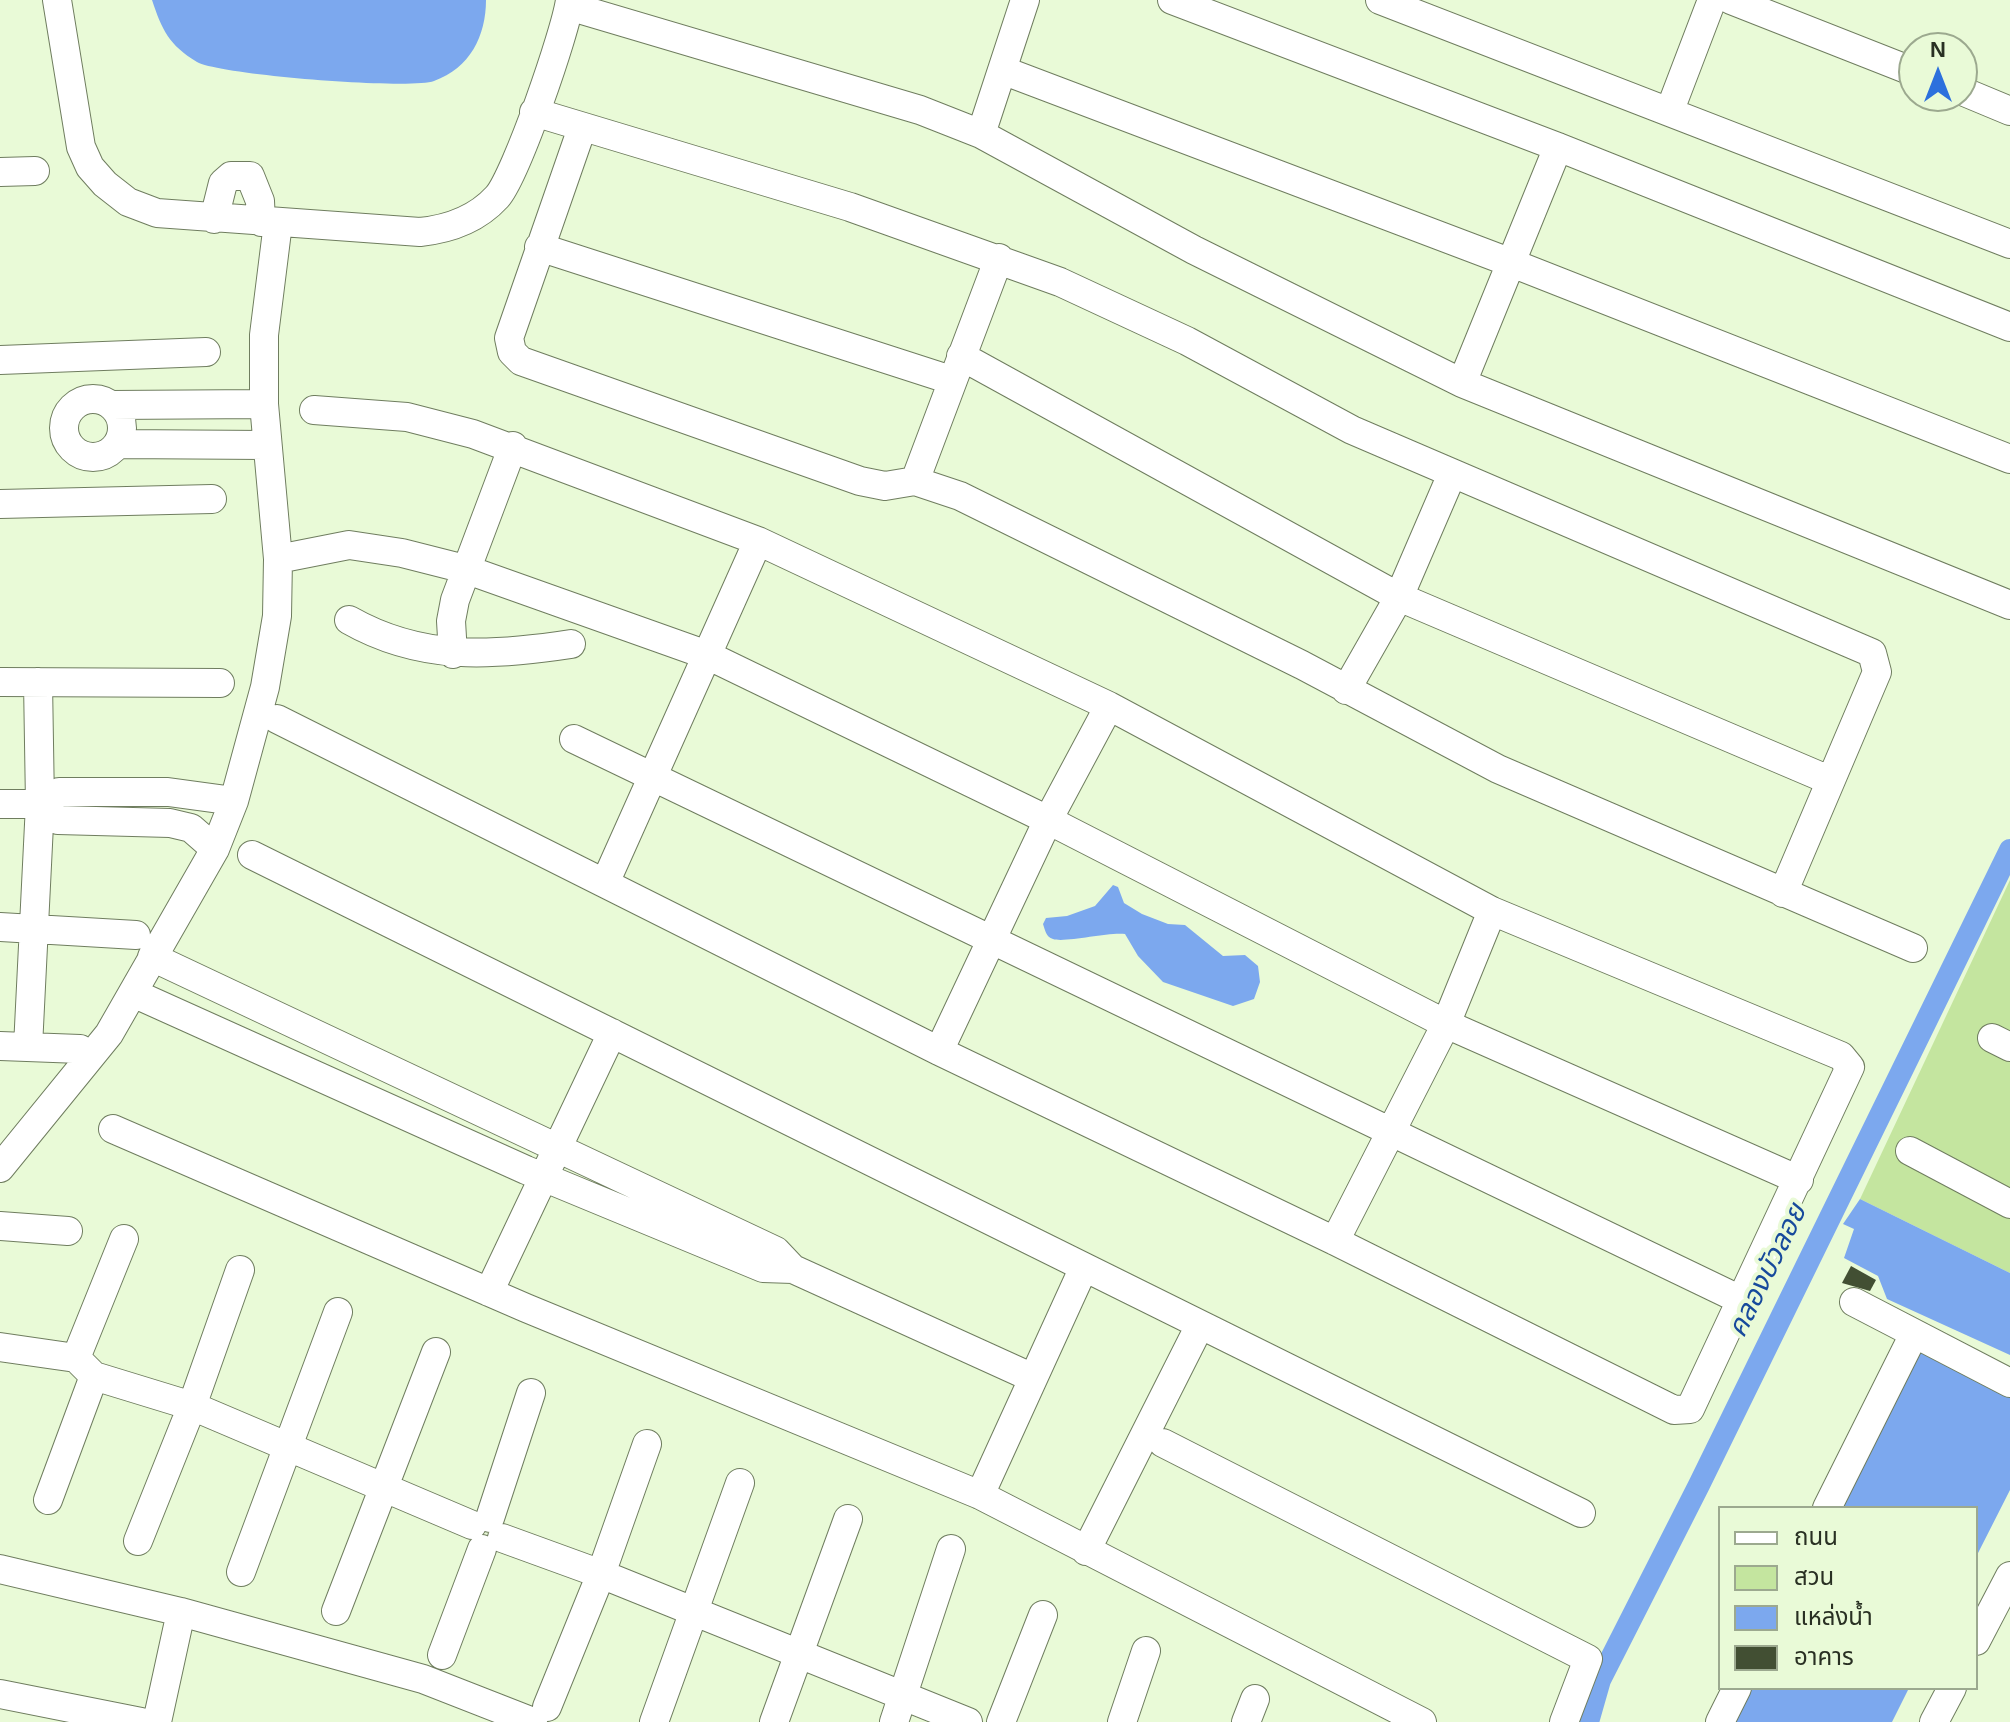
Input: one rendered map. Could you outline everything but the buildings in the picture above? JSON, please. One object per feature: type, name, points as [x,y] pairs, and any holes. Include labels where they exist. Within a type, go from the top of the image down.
[{"type":"street","points":[[57,0],[81,147],[90,167],[128,202],[157,213],[420,232],[446,230],[474,217],[498,196],[513,169],[570,3],[920,110],[981,134],[1194,250],[1462,383],[2010,605]]},
{"type":"street","points":[[981,134],[1025,0]]},
{"type":"street","points":[[1172,0],[1558,147],[2010,327]]},
{"type":"street","points":[[1380,0],[2010,244]]},
{"type":"street","points":[[1670,110],[1712,0]]},
{"type":"street","points":[[1731,0],[1898,66]]},
{"type":"street","points":[[1002,70],[1509,262],[2010,459]]},
{"type":"street","points":[[1978,98],[2010,111]]},
{"type":"street","points":[[534,112],[850,207],[999,258],[1125,311],[1352,430],[1872,653],[1877,672],[1783,893]]},
{"type":"street","points":[[582,128],[509,338],[512,352],[521,361],[860,481],[885,486],[915,481],[960,496],[1302,665],[1498,769],[1913,948]]},
{"type":"street","points":[[1462,383],[1558,147]]},
{"type":"street","points":[[0,172],[35,171]]},
{"type":"street","points":[[0,1168],[109,1034],[133,993],[144,946],[215,849],[234,801],[265,687],[277,616],[278,559],[265,445],[264,404],[270,223],[250,176],[240,174],[223,183],[214,219]]},
{"type":"street","points":[[539,247],[956,368],[1399,597],[1829,780]]},
{"type":"street","points":[[915,481],[999,258]]},
{"type":"street","points":[[0,360],[206,352]]},
{"type":"street","points":[[93,358],[100,402],[122,423],[107,450],[97,502]]},
{"type":"street","points":[[264,404],[100,402],[69,410],[63,432],[75,451],[265,445]]},
{"type":"street","points":[[277,719],[939,1051],[1335,1241],[1674,1410],[1684,1412],[1690,1409],[1849,1071],[1849,1062],[1492,911],[1109,706],[758,541],[513,446],[407,417],[314,410]]},
{"type":"street","points":[[453,654],[451,621],[465,569],[513,446]]},
{"type":"street","points":[[1346,690],[1399,597],[1452,474]]},
{"type":"street","points":[[0,504],[212,499]]},
{"type":"street","points":[[605,883],[758,541]]},
{"type":"street","points":[[278,559],[349,545],[465,569],[707,655],[1048,820],[1446,1024],[1799,1180]]},
{"type":"street","points":[[349,620],[376,635],[407,646],[453,654],[502,655],[571,644]]},
{"type":"street","points":[[0,682],[220,683]]},
{"type":"street","points":[[28,1047],[40,804],[38,682]]},
{"type":"street","points":[[939,1051],[1048,820],[1109,706]]},
{"type":"street","points":[[574,739],[1743,1301]]},
{"type":"street","points":[[0,804],[40,804],[59,792],[168,792],[234,801]]},
{"type":"street","points":[[40,804],[58,820],[170,823],[191,828],[215,849]]},
{"type":"street","points":[[252,855],[1581,1513]]},
{"type":"street","points":[[1335,1241],[1446,1024],[1492,911]]},
{"type":"street","points":[[0,927],[34,928],[144,946],[776,1251],[793,1269],[1033,1378]]},
{"type":"street","points":[[133,993],[545,1178],[763,1268],[793,1269]]},
{"type":"street","points":[[489,1292],[612,1033]]},
{"type":"street","points":[[0,1046],[80,1049]]},
{"type":"street","points":[[113,1129],[489,1292],[980,1495],[1422,1722]]},
{"type":"street","points":[[1910,1151],[2010,1204]]},
{"type":"street","points":[[0,1226],[19,1230],[68,1231]]},
{"type":"street","points":[[48,1500],[124,1239]]},
{"type":"street","points":[[980,1495],[1084,1267]]},
{"type":"street","points":[[138,1541],[192,1406],[240,1270]]},
{"type":"street","points":[[1854,1302],[2010,1383]]},
{"type":"street","points":[[241,1572],[338,1312]]},
{"type":"street","points":[[1086,1551],[1200,1325]]},
{"type":"street","points":[[1828,1506],[1914,1334]]},
{"type":"street","points":[[0,1347],[85,1367],[192,1406],[487,1532],[601,1574],[968,1722]]},
{"type":"street","points":[[336,1611],[436,1352]]},
{"type":"street","points":[[442,1655],[487,1532],[531,1393]]},
{"type":"street","points":[[1163,1443],[1588,1659],[1564,1722]]},
{"type":"street","points":[[0,1569],[181,1612],[540,1715],[601,1574],[647,1444]]},
{"type":"street","points":[[654,1722],[740,1483]]},
{"type":"street","points":[[774,1722],[848,1519]]},
{"type":"street","points":[[894,1722],[951,1549]]},
{"type":"street","points":[[1978,1637],[2010,1576]]},
{"type":"street","points":[[157,1722],[181,1612]]},
{"type":"street","points":[[1001,1722],[1043,1615]]},
{"type":"street","points":[[1122,1722],[1146,1651]]},
{"type":"street","points":[[1720,1722],[1736,1690]]},
{"type":"street","points":[[1934,1722],[1951,1690]]},
{"type":"street","points":[[0,1694],[141,1722]]},
{"type":"green space","points":[[2010,880],[2010,1273],[1860,1199]]},
{"type":"water","points":[[152,0],[486,0],[479,38],[474,49],[457,68],[434,81],[390,84],[240,72],[197,62],[168,36]]},
{"type":"water","points":[[1113,885],[1118,887],[1124,903],[1142,914],[1168,924],[1185,925],[1223,956],[1245,955],[1258,966],[1260,982],[1254,999],[1233,1006],[1163,982],[1138,956],[1125,934],[1059,940],[1047,935],[1043,924],[1046,918],[1067,916],[1095,906]]},
{"type":"water","points":[[1860,1199],[2010,1273],[2010,1355],[1887,1299],[1878,1276],[1844,1258],[1854,1229],[1843,1224]]},
{"type":"water","points":[[1915,1346],[2010,1395],[2010,1490],[1978,1553],[1978,1506],[1834,1506]]},
{"type":"water","points":[[1742,1690],[1908,1690],[1892,1722],[1726,1722]]},
{"type":"waterway","name":"คลองบัวลอย","points":[[1588,1722],[1600,1680],[2010,850]]}]
